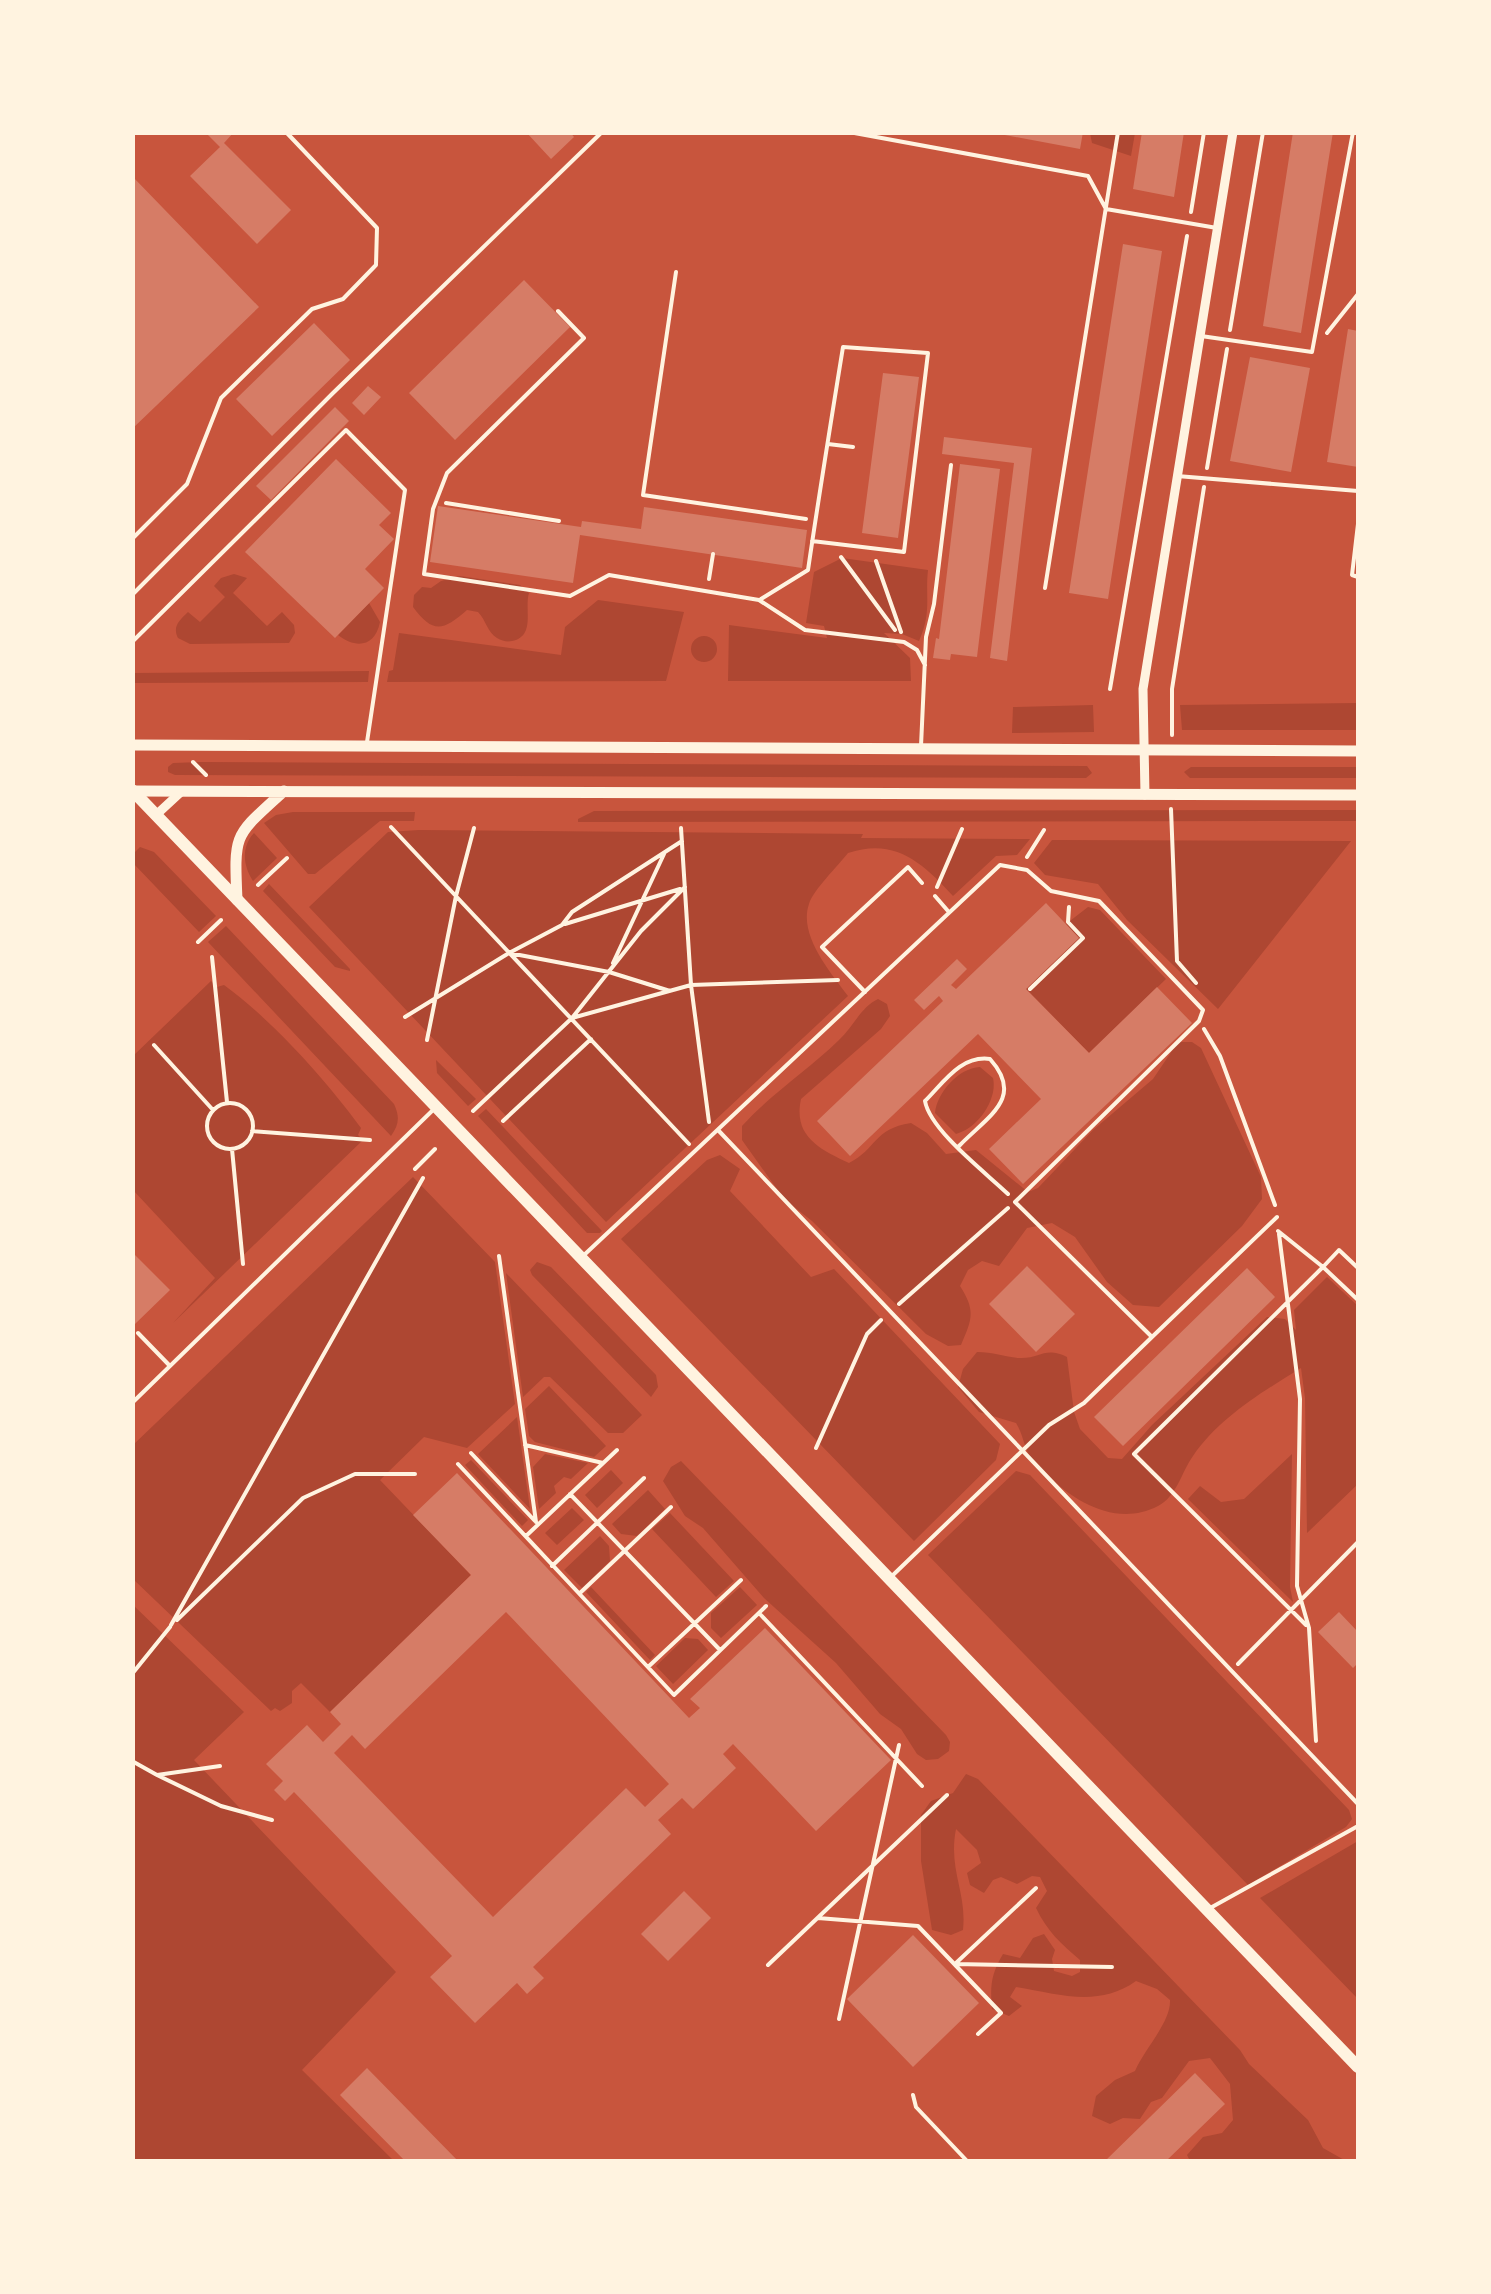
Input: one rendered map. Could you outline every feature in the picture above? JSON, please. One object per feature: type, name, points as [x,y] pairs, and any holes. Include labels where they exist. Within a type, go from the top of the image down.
[{"type":"main road","points":[[132,745],[1358,751]]},
{"type":"main road","points":[[133,791],[1358,795]]},
{"type":"main road","points":[[133,791],[1358,2067]]},
{"type":"main road","points":[[237,900],[238,837],[284,792]]},
{"type":"street","points":[[1145,796],[1143,688],[1233,132]]},
{"type":"street","points":[[156,815],[182,790]]},
{"type":"lane","points":[[132,539],[187,484],[221,398],[312,309],[343,299],[376,264],[377,228],[286,132]]},
{"type":"lane","points":[[849,132],[1088,176],[1106,210]]},
{"type":"lane","points":[[1044,588],[1118,132]]},
{"type":"lane","points":[[1200,336],[1312,352],[1353,132]]},
{"type":"lane","points":[[1106,210],[1218,228]]},
{"type":"lane","points":[[558,311],[584,338],[447,473],[436,502],[424,574],[570,596],[609,576],[759,600],[805,630],[904,642],[917,650],[925,665]]},
{"type":"lane","points":[[759,600],[808,570],[812,541],[815,520],[843,347],[928,353],[904,552],[812,541]]},
{"type":"lane","points":[[132,642],[346,430],[405,490],[366,747]]},
{"type":"lane","points":[[827,444],[853,447]]},
{"type":"lane","points":[[920,750],[926,638],[934,604],[950,466]]},
{"type":"lane","points":[[1177,476],[1358,490]]},
{"type":"lane","points":[[1358,524],[1352,575],[1358,577]]},
{"type":"lane","points":[[581,1258],[1000,865],[1027,870],[1051,891],[1099,901],[1203,1010],[1199,1021],[1015,1202],[1152,1337]]},
{"type":"lane","points":[[864,992],[822,947],[908,867],[922,883]]},
{"type":"lane","points":[[934,896],[950,912]]},
{"type":"lane","points":[[132,1403],[436,1107]]},
{"type":"lane","points":[[718,1130],[1358,1804]]},
{"type":"lane","points":[[890,1578],[1049,1424],[1084,1403],[1276,1216]]},
{"type":"lane","points":[[138,1334],[170,1366]]},
{"type":"lane","points":[[1208,1910],[1358,1826]]},
{"type":"path","points":[[132,595],[602,132]]},
{"type":"path","points":[[1110,689],[1204,132]]},
{"type":"path","points":[[1172,688],[1263,132]]},
{"type":"path","points":[[676,272],[642,496],[815,520]]},
{"type":"path","points":[[1312,352],[1358,294]]},
{"type":"path","points":[[436,502],[560,521]]},
{"type":"path","points":[[831,543],[904,642]]},
{"type":"path","points":[[872,548],[904,642]]},
{"type":"path","points":[[711,566],[712,554]]},
{"type":"path","points":[[193,762],[206,775]]},
{"type":"path","points":[[391,827],[695,1151]]},
{"type":"path","points":[[427,1040],[433,999],[474,828]]},
{"type":"path","points":[[681,828],[692,985],[710,1137]]},
{"type":"path","points":[[934,896],[962,830]]},
{"type":"path","points":[[1030,853],[1044,830]]},
{"type":"path","points":[[1171,830],[1177,961],[1200,988],[1191,997]]},
{"type":"path","points":[[562,925],[572,912],[682,841]]},
{"type":"path","points":[[609,972],[665,852]]},
{"type":"path","points":[[258,885],[287,858]]},
{"type":"path","points":[[405,1016],[508,952],[562,925],[685,887]]},
{"type":"path","points":[[473,1111],[572,1018],[641,931],[685,887]]},
{"type":"path","points":[[1030,989],[1083,938],[1068,922],[1070,896]]},
{"type":"path","points":[[198,942],[221,920]]},
{"type":"path","points":[[508,952],[609,972],[670,991]]},
{"type":"path","points":[[212,957],[227,1102]]},
{"type":"path","points":[[572,1018],[692,985],[853,980]]},
{"type":"path","points":[[1199,1021],[1220,1056],[1274,1194],[1300,1399],[1297,1586],[1309,1628],[1317,1761]]},
{"type":"path","points":[[503,1121],[591,1038]]},
{"type":"path","points":[[154,1045],[213,1110]]},
{"type":"path","points":[[816,1448],[867,1334],[1015,1202],[958,1146],[928,1115],[925,1101],[963,1063],[976,1057],[990,1059],[1004,1075],[1007,1089],[996,1108],[958,1146]]},
{"type":"path","points":[[227,1102],[247,1110],[252,1117],[252,1132],[245,1144],[232,1149],[218,1146],[208,1136],[206,1122],[213,1110],[227,1102]]},
{"type":"path","points":[[252,1132],[370,1140]]},
{"type":"path","points":[[232,1149],[243,1264]]},
{"type":"path","points":[[414,1170],[435,1149]]},
{"type":"path","points":[[172,1625],[422,1178]]},
{"type":"path","points":[[1278,1231],[1358,1300]]},
{"type":"path","points":[[1309,1628],[1134,1454],[1340,1250],[1358,1268]]},
{"type":"path","points":[[498,1256],[537,1523]]},
{"type":"path","points":[[525,1445],[603,1463]]},
{"type":"path","points":[[525,1536],[617,1450]]},
{"type":"path","points":[[470,1453],[537,1523]]},
{"type":"path","points":[[458,1464],[674,1694],[766,1606]]},
{"type":"path","points":[[132,1674],[172,1625],[302,1498],[355,1474],[415,1474]]},
{"type":"path","points":[[552,1566],[644,1478]]},
{"type":"path","points":[[570,1494],[720,1650]]},
{"type":"path","points":[[579,1594],[671,1507]]},
{"type":"path","points":[[1232,1671],[1358,1542]]},
{"type":"path","points":[[648,1667],[741,1580]]},
{"type":"path","points":[[759,1614],[922,1786]]},
{"type":"path","points":[[839,2019],[899,1745]]},
{"type":"path","points":[[132,1761],[221,1806],[272,1820]]},
{"type":"path","points":[[157,1775],[220,1766]]},
{"type":"path","points":[[768,1965],[947,1795]]},
{"type":"path","points":[[955,1964],[1036,1888]]},
{"type":"path","points":[[818,1918],[918,1926],[1000,2013],[978,2034]]},
{"type":"path","points":[[955,1964],[1112,1967]]},
{"type":"path","points":[[913,2095],[916,2107],[968,2162]]},
{"type":"shaded area","points":[[1090,133],[1135,133],[1131,156],[1092,143]]},
{"type":"shaded area","points":[[842,558],[928,570],[927,613],[919,641],[902,634],[884,633],[910,658],[911,681],[728,681],[729,625],[827,638],[824,626],[806,623],[814,572]]},
{"type":"shaded area","points":[[234,574],[247,578],[233,593],[267,626],[282,612],[294,625],[295,633],[289,643],[190,644],[178,638],[176,627],[180,621],[188,612],[200,622],[225,597],[214,586],[221,578]]},
{"type":"shaded area","points":[[460,576],[520,585],[529,593],[524,634],[512,641],[501,640],[491,633],[478,612],[467,610],[445,625],[426,622],[413,607],[414,595],[422,587],[431,588]]},
{"type":"shaded area","points":[[598,600],[684,612],[666,681],[387,682],[399,633],[561,655],[565,627]]},
{"type":"shaded area","points":[[369,603],[380,622],[374,637],[358,644],[338,635]]},
{"type":"shaded area","points":[[704,636],[713,640],[717,649],[713,658],[704,662],[695,658],[691,649],[695,640]]},
{"type":"shaded area","points":[[369,671],[368,682],[133,683],[133,673]]},
{"type":"shaded area","points":[[1358,703],[1358,730],[1182,730],[1180,705]]},
{"type":"shaded area","points":[[1093,705],[1094,732],[1012,733],[1013,707]]},
{"type":"shaded area","points":[[173,763],[1087,766],[1092,773],[1086,778],[168,772]]},
{"type":"shaded area","points":[[1191,767],[1358,767],[1358,778],[1190,778],[1184,772]]},
{"type":"shaded area","points":[[1358,810],[1358,821],[578,822],[594,811]]},
{"type":"shaded area","points":[[415,812],[414,821],[380,821],[315,874],[308,874],[264,823],[276,815]]},
{"type":"shaded area","points":[[388,832],[1030,839],[1017,855],[996,856],[953,896],[907,856],[880,848],[848,853],[815,892],[807,916],[818,953],[848,996],[606,1222],[309,907]]},
{"type":"shaded area","points":[[254,833],[277,858],[253,881],[245,857]]},
{"type":"shaded area","points":[[1052,840],[1351,841],[1218,1009],[1127,920],[1098,884],[1045,875],[1034,863]]},
{"type":"shaded area","points":[[140,847],[154,852],[216,916],[199,932],[133,863],[133,854]]},
{"type":"shaded area","points":[[269,884],[350,971],[335,967],[263,891]]},
{"type":"shaded area","points":[[1088,907],[1100,910],[1166,979],[1089,1053],[1026,989],[1079,938],[1066,924]]},
{"type":"shaded area","points":[[226,926],[394,1104],[398,1121],[391,1136],[208,942]]},
{"type":"shaded area","points":[[211,981],[217,987],[224,985],[242,999],[297,1052],[361,1128],[358,1135],[363,1140],[173,1323],[215,1278],[133,1190],[133,1056]]},
{"type":"shaded area","points":[[878,999],[887,1004],[890,1016],[881,1029],[801,1099],[805,1132],[838,1158],[849,1163],[889,1130],[911,1123],[927,1133],[946,1154],[976,1150],[1028,1192],[1038,1188],[1093,1130],[1153,1079],[1178,1042],[1192,1042],[1201,1048],[1261,1177],[1262,1199],[1242,1226],[1159,1307],[1133,1305],[1107,1282],[1075,1237],[1052,1223],[1027,1228],[999,1266],[982,1261],[968,1270],[960,1286],[970,1309],[970,1321],[961,1345],[948,1346],[926,1334],[812,1221],[784,1199],[742,1140],[742,1126],[753,1114],[827,1051]]},
{"type":"shaded area","points":[[436,1060],[476,1099],[468,1106],[437,1073]]},
{"type":"shaded area","points":[[980,1067],[993,1078],[989,1104],[978,1120],[956,1134],[935,1113],[937,1105],[944,1090],[957,1077]]},
{"type":"shaded area","points":[[486,1109],[600,1233],[587,1233],[478,1116]]},
{"type":"shaded area","points":[[720,1155],[740,1169],[730,1191],[811,1277],[834,1269],[1000,1444],[996,1460],[914,1541],[621,1239],[707,1160]]},
{"type":"shaded area","points":[[413,1177],[495,1262],[515,1404],[467,1448],[424,1437],[380,1480],[471,1575],[330,1712],[301,1683],[292,1691],[292,1703],[280,1711],[271,1711],[133,1579],[133,1445]]},
{"type":"shaded area","points":[[537,1262],[551,1267],[656,1375],[658,1387],[651,1397],[532,1275],[530,1270]]},
{"type":"shaded area","points":[[506,1273],[642,1415],[623,1433],[608,1433],[550,1377],[544,1377],[523,1397]]},
{"type":"shaded area","points":[[1327,1277],[1358,1306],[1358,1484],[1307,1533],[1301,1368],[1257,1396],[1215,1430],[1164,1502],[1128,1514],[1098,1509],[1071,1495],[1034,1463],[1016,1423],[979,1412],[958,1387],[963,1369],[977,1352],[1019,1358],[1048,1353],[1067,1357],[1080,1429],[1108,1458],[1122,1459],[1152,1425],[1267,1317],[1285,1319],[1296,1330],[1294,1310]]},
{"type":"shaded area","points":[[549,1386],[606,1446],[594,1457],[535,1442],[529,1436],[525,1409]]},
{"type":"shaded area","points":[[517,1417],[530,1509],[478,1454]]},
{"type":"shaded area","points":[[545,1454],[588,1463],[571,1479],[564,1477],[554,1486],[556,1493],[539,1509],[533,1467]]},
{"type":"shaded area","points":[[1292,1454],[1293,1602],[1188,1499],[1200,1486],[1221,1502],[1244,1499]]},
{"type":"shaded area","points":[[471,1460],[528,1520],[522,1526],[465,1465]]},
{"type":"shaded area","points":[[681,1461],[946,1735],[949,1751],[938,1759],[926,1760],[917,1754],[901,1729],[880,1714],[836,1663],[764,1598],[703,1528],[685,1516],[663,1481],[671,1467]]},
{"type":"shaded area","points":[[611,1470],[623,1483],[597,1508],[585,1495]]},
{"type":"shaded area","points":[[1016,1471],[1030,1475],[1349,1810],[1352,1819],[1346,1827],[1248,1885],[928,1555]]},
{"type":"shaded area","points":[[648,1490],[665,1509],[637,1536],[621,1534],[612,1524]]},
{"type":"shaded area","points":[[572,1508],[584,1520],[557,1545],[545,1533]]},
{"type":"shaded area","points":[[670,1513],[734,1581],[716,1597],[652,1529]]},
{"type":"shaded area","points":[[600,1536],[609,1546],[610,1561],[582,1588],[564,1570]]},
{"type":"shaded area","points":[[591,1587],[655,1655],[650,1660],[586,1592]]},
{"type":"shaded area","points":[[740,1587],[757,1605],[721,1638],[711,1628],[711,1613]]},
{"type":"shaded area","points":[[132,1604],[244,1712],[194,1760],[396,1972],[302,2070],[394,2161],[133,2161]]},
{"type":"shaded area","points":[[685,1638],[698,1639],[708,1650],[673,1684],[656,1666]]},
{"type":"shaded area","points":[[966,1774],[978,1779],[1240,2050],[1249,2064],[1308,2120],[1323,2148],[1346,2161],[1190,2161],[1187,2155],[1203,2137],[1222,2133],[1233,2120],[1230,2084],[1210,2058],[1189,2061],[1162,2098],[1151,2102],[1140,2119],[1123,2118],[1110,2124],[1092,2116],[1096,2096],[1115,2080],[1135,2071],[1162,2026],[1170,2000],[1157,1989],[1136,1981],[1093,1997],[1016,1987],[1010,1997],[1022,2006],[1009,2016],[992,2009],[992,1980],[1003,1954],[1020,1958],[1033,1938],[1044,1934],[1055,1950],[1054,1971],[1072,1976],[1080,1972],[1080,1960],[1055,1937],[1036,1908],[1047,1891],[1040,1877],[1032,1876],[1017,1884],[1001,1877],[993,1880],[984,1893],[970,1885],[967,1873],[981,1863],[977,1850],[956,1829],[954,1857],[963,1930],[951,1935],[932,1930],[921,1861],[921,1815],[931,1801],[953,1793]]},
{"type":"shaded area","points":[[1358,1841],[1358,1999],[1260,1898]]},
{"type":"building","points":[[205,132],[234,132],[224,143],[291,210],[257,244],[190,176],[220,147]]},
{"type":"building","points":[[526,132],[570,132],[574,137],[551,159]]},
{"type":"building","points":[[989,132],[1083,132],[1080,149]]},
{"type":"building","points":[[1142,132],[1184,132],[1174,197],[1133,189]]},
{"type":"building","points":[[1293,132],[1333,132],[1301,333],[1263,326]]},
{"type":"building","points":[[132,176],[259,307],[132,429]]},
{"type":"building","points":[[1123,244],[1162,251],[1108,599],[1069,593]]},
{"type":"building","points":[[524,280],[570,327],[455,440],[409,393]]},
{"type":"building","points":[[314,323],[350,360],[272,436],[236,399]]},
{"type":"building","points":[[1348,329],[1358,331],[1358,467],[1327,462]]},
{"type":"building","points":[[1250,357],[1310,368],[1291,472],[1230,461]]},
{"type":"building","points":[[883,373],[919,377],[898,538],[862,533]]},
{"type":"building","points":[[368,386],[381,397],[364,415],[352,403]]},
{"type":"building","points":[[335,407],[349,421],[271,500],[256,486]]},
{"type":"building","points":[[944,437],[1032,448],[1007,661],[990,658],[1014,463],[942,454]]},
{"type":"building","points":[[336,459],[391,513],[379,525],[394,539],[365,569],[384,588],[335,638],[245,552]]},
{"type":"building","points":[[960,464],[1000,469],[977,657],[951,654],[950,660],[933,658],[936,638],[939,639]]},
{"type":"building","points":[[438,506],[581,527],[582,521],[641,529],[644,507],[807,530],[802,568],[580,535],[573,583],[430,562]]},
{"type":"building","points":[[1046,903],[1079,938],[1026,989],[1089,1053],[1157,987],[1192,1023],[1023,1184],[989,1149],[1041,1099],[978,1034],[850,1156],[817,1121],[943,1001],[939,996],[924,1010],[914,1000],[957,959],[967,969],[951,985],[956,989]]},
{"type":"building","points":[[132,1252],[170,1290],[135,1324],[132,1321]]},
{"type":"building","points":[[1027,1266],[1075,1314],[1036,1352],[989,1304]]},
{"type":"building","points":[[1247,1268],[1275,1297],[1123,1446],[1094,1417]]},
{"type":"building","points":[[457,1473],[689,1718],[700,1708],[690,1699],[765,1628],[891,1760],[816,1831],[733,1744],[723,1754],[736,1768],[693,1809],[682,1798],[658,1820],[671,1834],[533,1967],[544,1978],[527,1994],[517,1983],[475,2023],[430,1977],[452,1956],[294,1792],[285,1801],[274,1790],[283,1781],[266,1764],[307,1725],[323,1742],[341,1724],[330,1712],[471,1575],[413,1515]],"holes":[[[506,1612],[669,1784],[645,1807],[626,1788],[493,1917],[334,1753],[352,1735],[365,1749]]]},
{"type":"building","points":[[1339,1612],[1358,1632],[1358,1663],[1353,1668],[1318,1632]]},
{"type":"building","points":[[684,1891],[711,1918],[668,1961],[641,1934]]},
{"type":"building","points":[[913,1935],[979,2003],[913,2067],[847,1999]]},
{"type":"building","points":[[367,2068],[459,2162],[406,2162],[340,2095]]},
{"type":"building","points":[[1195,2073],[1225,2104],[1165,2162],[1104,2162]]}]
